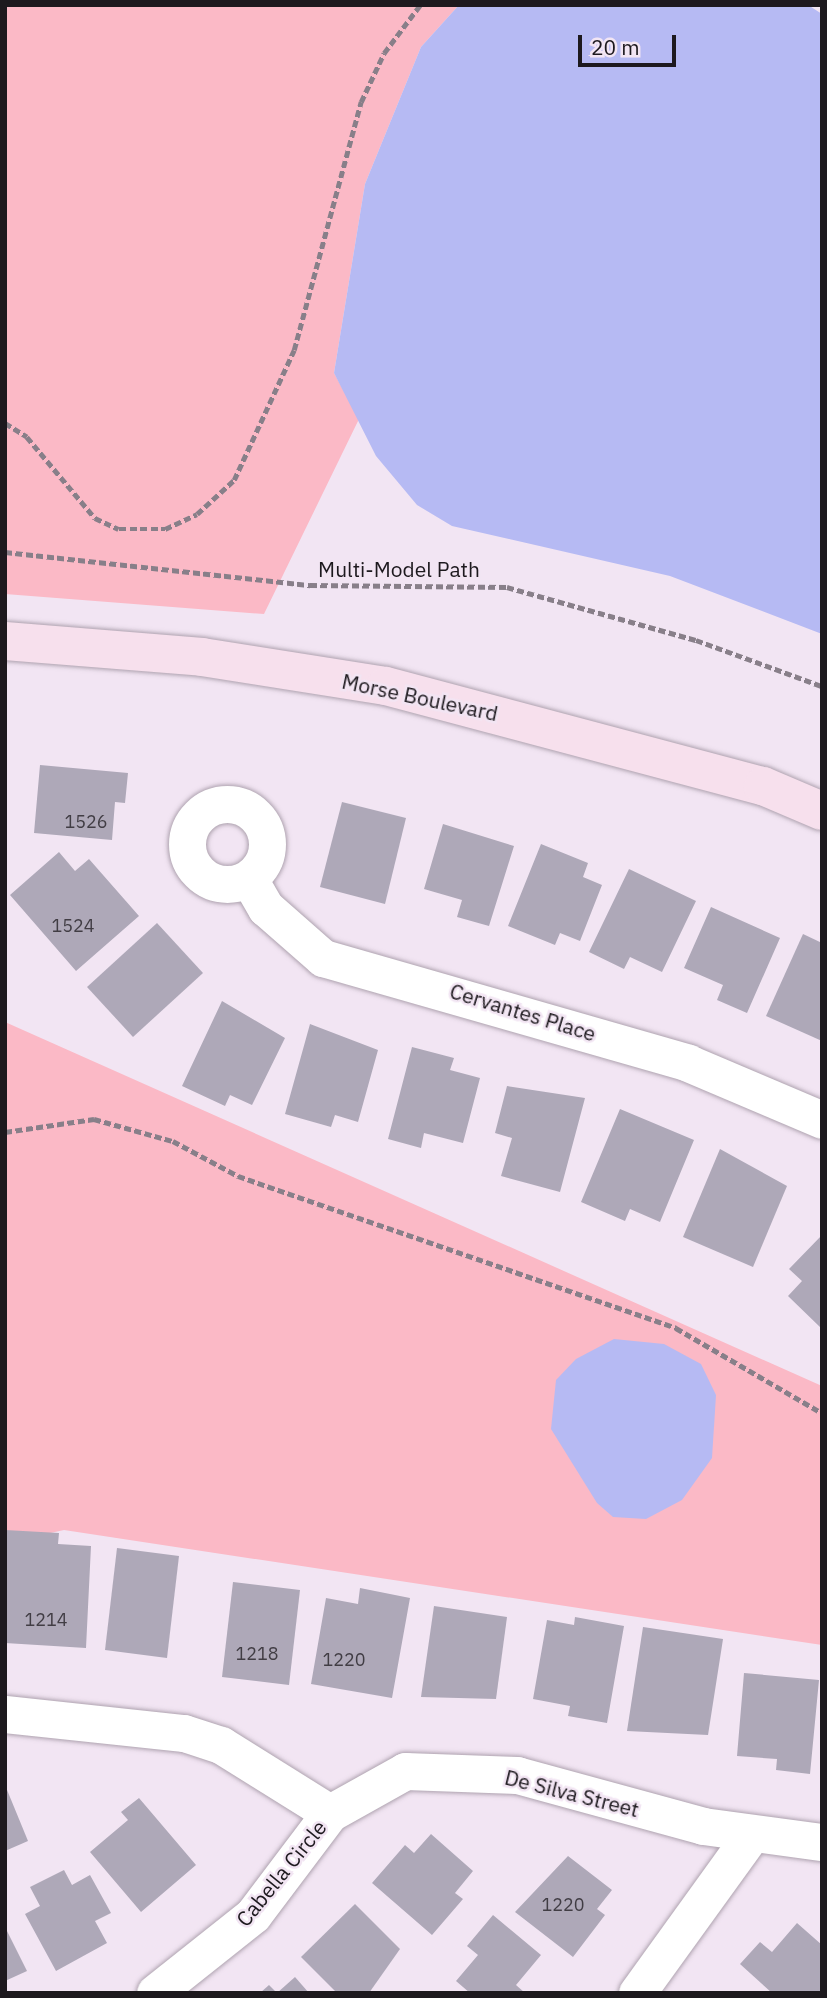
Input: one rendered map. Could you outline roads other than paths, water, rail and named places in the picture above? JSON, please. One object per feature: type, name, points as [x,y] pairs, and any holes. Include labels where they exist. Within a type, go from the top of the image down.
[{"type":"street","name":"Morse Boulevard","points":[[5,641],[202,657],[386,686],[763,786],[822,811]]},
{"type":"street","name":"Cervantes Place","points":[[248,879],[266,908],[323,958],[688,1063],[822,1119]]},
{"type":"street","name":"Cabella Circle","points":[[5,1714],[184,1733],[221,1745],[330,1813],[253,1915],[155,1993]]},
{"type":"street","name":"De Silva Street","points":[[330,1813],[405,1771],[517,1775],[751,1835],[822,1842]]},
{"type":"street","points":[[637,1993],[751,1835]]},
{"type":"water","points":[[459,5],[808,5],[822,14],[822,634],[670,576],[452,526],[417,505],[376,456],[334,373],[365,184],[421,47]]},
{"type":"water","points":[[614,1339],[664,1344],[701,1364],[716,1395],[712,1458],[682,1500],[646,1519],[613,1517],[597,1503],[551,1429],[556,1380],[576,1359]]}]
